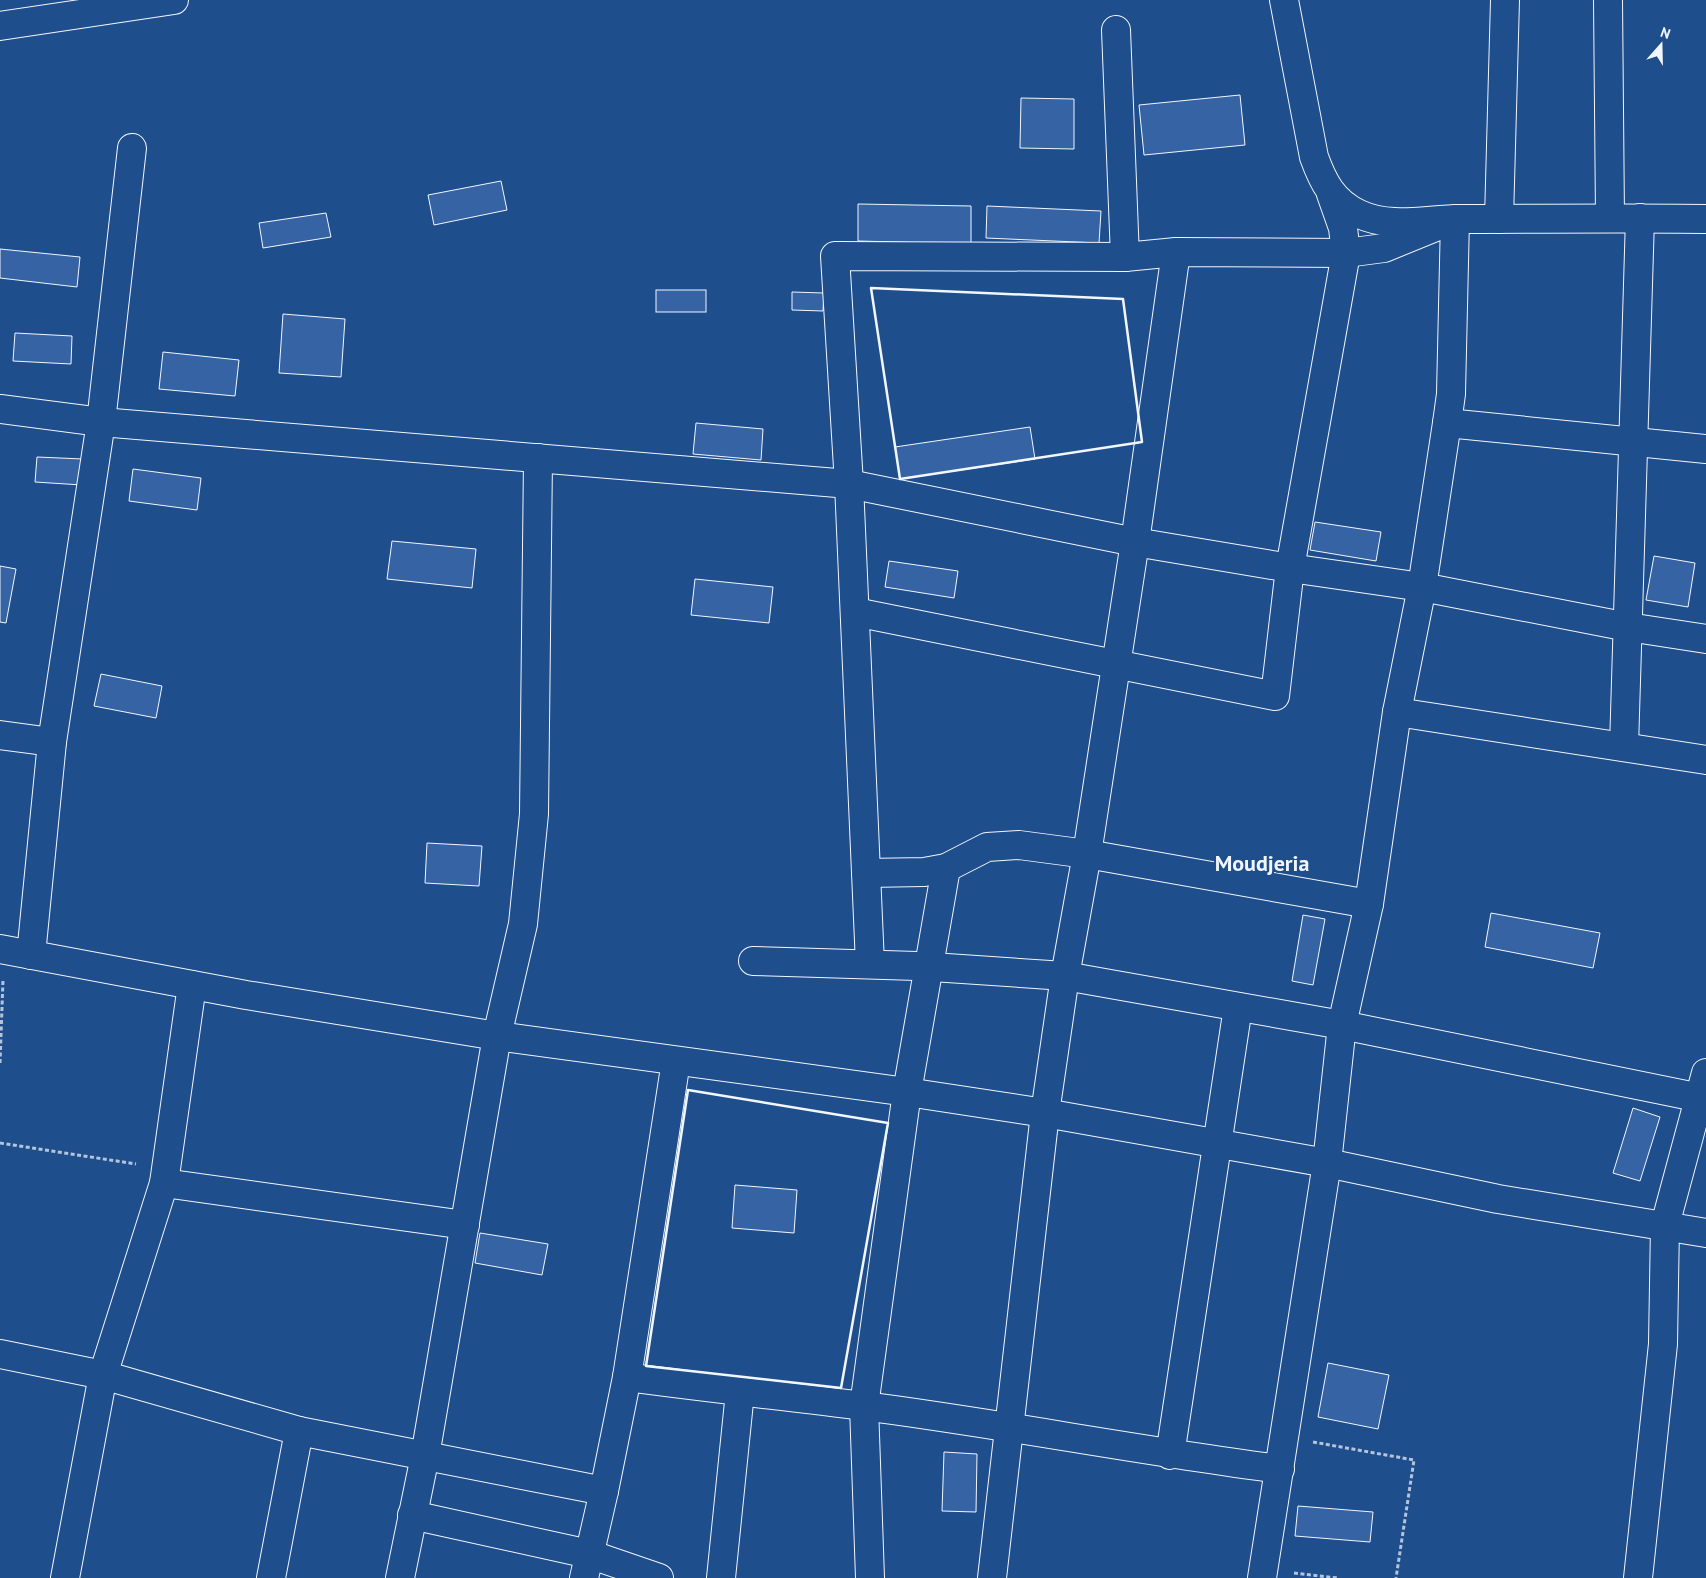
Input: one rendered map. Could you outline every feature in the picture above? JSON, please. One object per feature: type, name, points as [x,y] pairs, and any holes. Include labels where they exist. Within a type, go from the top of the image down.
[{"type":"street","points":[[0,26],[174,0]]},
{"type":"street","points":[[854,612],[1275,696],[1290,568],[1346,253],[1344,228],[1331,194],[1322,180],[1314,157],[1284,0]]},
{"type":"street","points":[[1499,219],[1505,0]]},
{"type":"street","points":[[1608,0],[1610,218]]},
{"type":"street","points":[[1116,30],[1125,257]]},
{"type":"street","points":[[31,955],[52,742],[101,422],[132,148]]},
{"type":"street","points":[[1331,194],[1345,207],[1359,214],[1389,223],[1456,219],[1706,219]]},
{"type":"street","points":[[1624,747],[1640,218]]},
{"type":"street","points":[[870,964],[849,484],[834,256],[1125,257],[1176,252],[1346,253],[1384,248],[1456,219]]},
{"type":"street","points":[[1262,1574],[1280,1469],[1326,1163],[1342,1025],[1369,904],[1397,712],[1422,586],[1447,423],[1451,394],[1456,219]]},
{"type":"street","points":[[992,1578],[1045,1113],[1065,976],[1087,854],[1117,664],[1176,252]]},
{"type":"street","points":[[0,409],[101,422],[849,484],[1135,542],[1290,568],[1422,586],[1628,627],[1706,639]]},
{"type":"street","points":[[1447,423],[1706,449]]},
{"type":"street","points":[[400,1578],[425,1456],[498,1036],[523,924],[534,814],[538,458]]},
{"type":"street","points":[[1397,712],[1706,760]]},
{"type":"street","points":[[0,735],[52,742]]},
{"type":"street","points":[[866,873],[924,872],[946,868],[987,847],[1019,845],[1087,854],[1369,904]]},
{"type":"street","points":[[870,1578],[864,1406],[907,1092],[946,868]]},
{"type":"street","points":[[2,949],[192,985],[498,1036],[907,1092],[1045,1113],[1326,1163],[1498,1199],[1706,1232]]},
{"type":"street","points":[[753,961],[870,964],[1065,976],[1704,1090],[1665,1225],[1663,1344],[1638,1578]]},
{"type":"street","points":[[65,1578],[103,1375],[165,1176],[192,985]]},
{"type":"street","points":[[1170,1455],[1238,1007]]},
{"type":"street","points":[[587,1566],[627,1376],[676,1061]]},
{"type":"street","points":[[165,1176],[465,1225]]},
{"type":"street","points":[[0,1354],[103,1375],[299,1431],[604,1491]]},
{"type":"street","points":[[627,1376],[740,1392],[864,1406],[1170,1455],[1280,1469]]},
{"type":"street","points":[[721,1578],[740,1392]]},
{"type":"street","points":[[271,1578],[299,1431]]},
{"type":"street","points":[[412,1515],[587,1566],[659,1578]]},
{"type":"path","points":[[0,1063],[2,949]]},
{"type":"path","points":[[0,1143],[165,1176]]},
{"type":"path","points":[[1284,1436],[1414,1460],[1396,1578]]},
{"type":"path","points":[[1262,1574],[1338,1578]]},
{"type":"building","points":[[1240,95],[1245,145],[1144,155],[1139,105]]},
{"type":"building","points":[[1021,98],[1074,99],[1074,149],[1020,148]]},
{"type":"building","points":[[501,181],[507,210],[434,225],[428,195]]},
{"type":"building","points":[[858,204],[971,206],[971,244],[858,241]]},
{"type":"building","points":[[987,206],[1101,211],[1099,243],[986,238]]},
{"type":"building","points":[[326,213],[331,237],[263,248],[259,223]]},
{"type":"building","points":[[0,249],[80,257],[77,287],[0,278]]},
{"type":"building","points":[[656,290],[706,290],[706,312],[656,312]]},
{"type":"building","points":[[792,292],[824,293],[823,311],[792,310]]},
{"type":"building","points":[[283,314],[345,319],[341,377],[279,373]]},
{"type":"building","points":[[15,333],[72,336],[71,364],[13,361]]},
{"type":"building","points":[[163,352],[239,360],[235,396],[159,389]]},
{"type":"building","points":[[696,423],[763,429],[761,460],[693,454]]},
{"type":"building","points":[[1030,427],[1035,459],[900,479],[895,447]]},
{"type":"building","points":[[37,457],[83,459],[82,485],[35,482]]},
{"type":"building","points":[[133,469],[201,478],[197,510],[129,501]]},
{"type":"building","points":[[1315,522],[1381,532],[1376,561],[1310,550]]},
{"type":"building","points":[[392,541],[476,549],[472,588],[387,579]]},
{"type":"building","points":[[1654,556],[1695,563],[1688,607],[1646,600]]},
{"type":"building","points":[[889,561],[958,571],[954,598],[885,587]]},
{"type":"building","points":[[0,566],[16,569],[6,623],[0,622]]},
{"type":"building","points":[[695,579],[773,587],[769,623],[691,615]]},
{"type":"building","points":[[101,674],[162,686],[156,718],[94,706]]},
{"type":"building","points":[[427,843],[482,846],[479,886],[425,883]]},
{"type":"building","points":[[1491,913],[1600,933],[1593,968],[1485,947]]},
{"type":"building","points":[[1303,915],[1325,919],[1313,985],[1292,981]]},
{"type":"building","points":[[1633,1108],[1660,1117],[1640,1181],[1613,1173]]},
{"type":"building","points":[[735,1185],[797,1190],[794,1233],[732,1228]]},
{"type":"building","points":[[480,1233],[548,1244],[542,1275],[475,1263]]},
{"type":"building","points":[[1328,1363],[1389,1375],[1378,1429],[1318,1417]]},
{"type":"building","points":[[944,1452],[977,1454],[976,1512],[942,1511]]},
{"type":"building","points":[[1298,1506],[1373,1512],[1370,1542],[1295,1536]]},
{"type":"wall","points":[[871,288],[1123,299],[1142,442],[900,479],[871,288]]},
{"type":"wall","points":[[688,1090],[888,1123],[841,1388],[646,1366],[688,1090]]},
{"type":"district","name":"Moudjeria","points":[[1262,863]]}]
